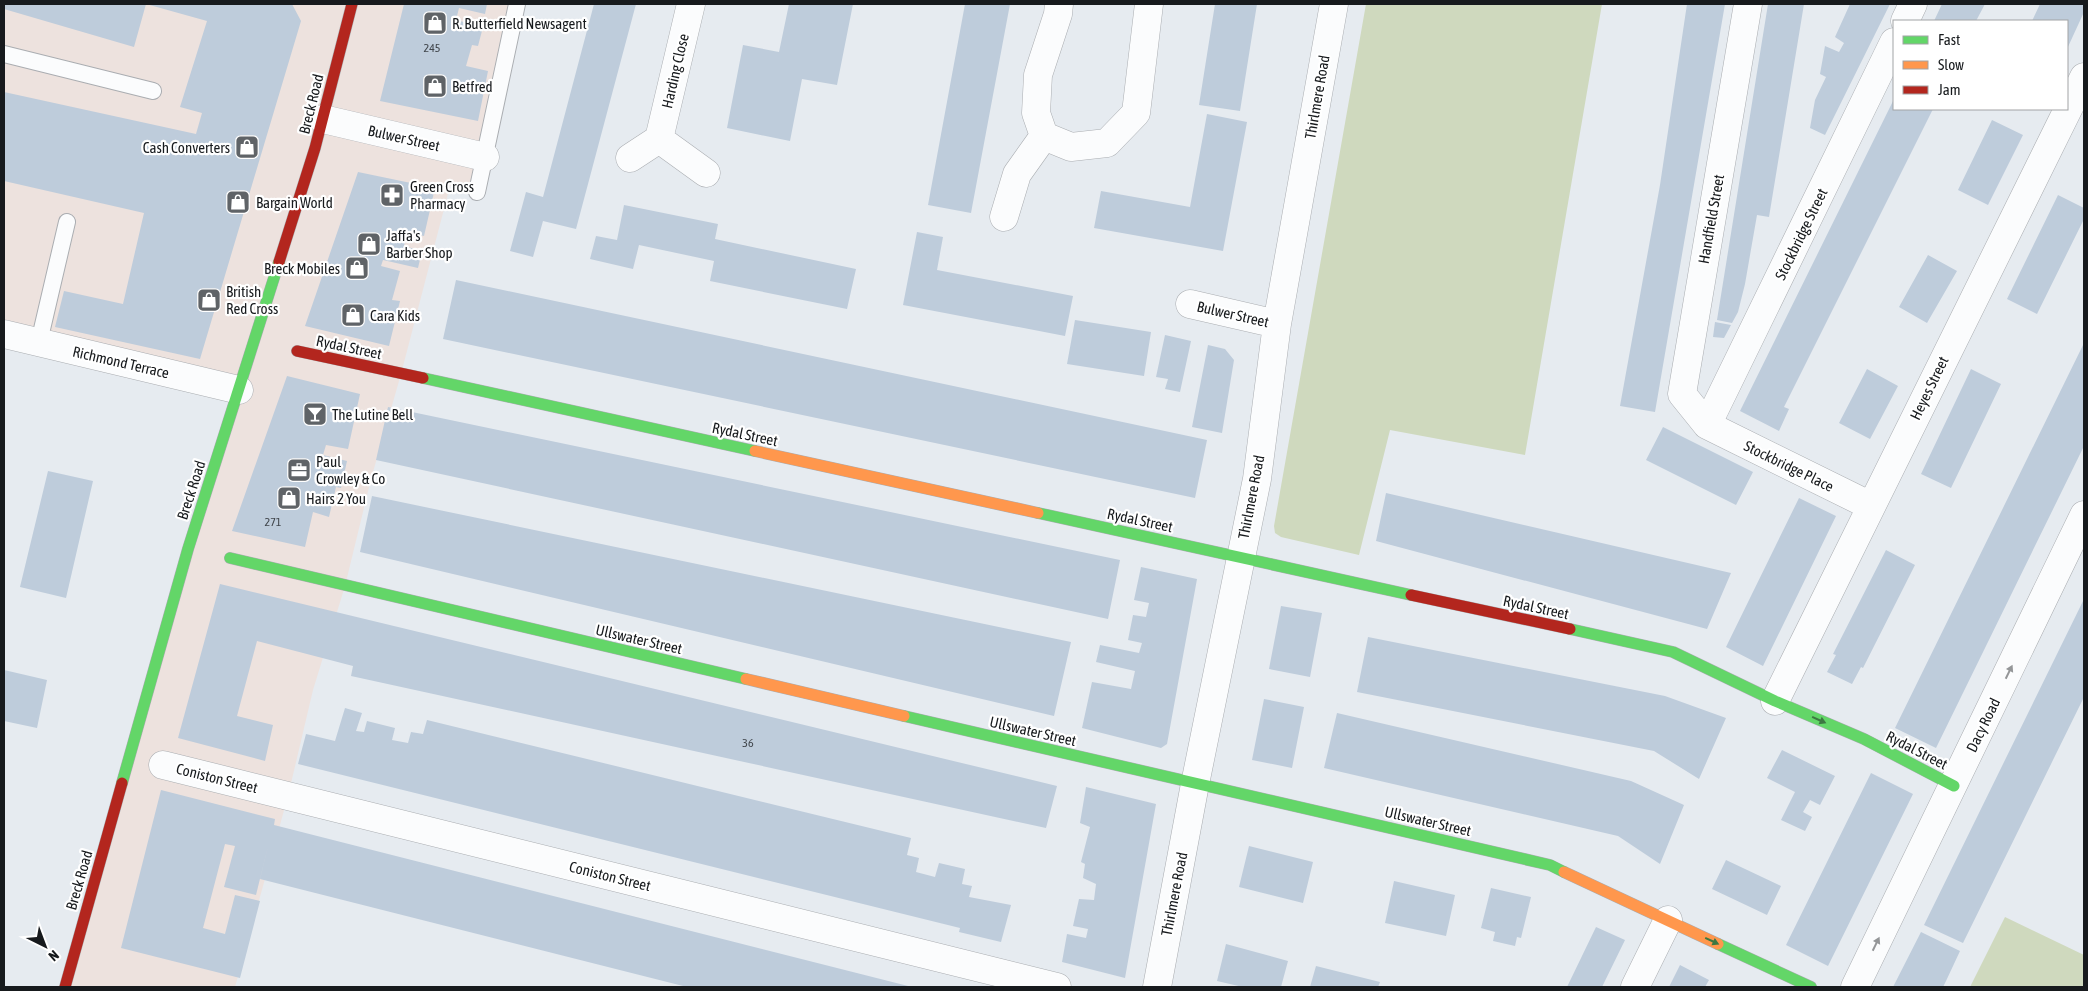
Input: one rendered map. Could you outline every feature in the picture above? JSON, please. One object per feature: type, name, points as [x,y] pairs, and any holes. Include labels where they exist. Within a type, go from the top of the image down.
[{"type":"street","name":"Breck Road","points":[[65,987],[185,558],[275,279],[323,119],[352,4]]},
{"type":"street","name":"Harding Close","points":[[659,139],[691,4]]},
{"type":"street","points":[[1059,4],[1058,14],[1038,75],[1036,113],[1044,136],[1071,147],[1108,144],[1136,112],[1149,4]]},
{"type":"street","name":"Thirlmere Road","points":[[1157,987],[1195,784],[1256,479],[1277,324],[1334,4]]},
{"type":"street","name":"Handfield Street","points":[[1707,425],[1682,394],[1748,4]]},
{"type":"street","points":[[1905,20],[1913,4]]},
{"type":"street","name":"Stockbridge Street","points":[[1707,425],[1893,44]]},
{"type":"street","name":"Heyes Street","points":[[2068,108],[2084,76]]},
{"type":"street","name":"Heyes Street","points":[[1775,701],[2067,110]]},
{"type":"street","name":"Bulwer Street","points":[[323,119],[485,157]]},
{"type":"street","points":[[1004,217],[1017,174],[1044,136]]},
{"type":"street","points":[[630,158],[659,139],[706,173]]},
{"type":"street","name":"Bulwer Street","points":[[1190,304],[1277,324]]},
{"type":"street","name":"Richmond Terrace","points":[[4,334],[239,390]]},
{"type":"street","name":"Rydal Street","points":[[298,351],[1673,652],[1702,664],[1775,701],[1864,740],[1954,786]]},
{"type":"street","name":"Stockbridge Place","points":[[1707,425],[1870,506]]},
{"type":"street","name":"Dacy Road","points":[[1855,987],[2084,516]]},
{"type":"street","name":"Ullswater Street","points":[[230,558],[1195,784],[1550,865],[1811,987]]},
{"type":"street","name":"Coniston Street","points":[[163,765],[1057,987]]},
{"type":"street","points":[[1635,987],[1668,920]]},
{"type":"lane","points":[[478,192],[517,4]]},
{"type":"lane","points":[[4,54],[153,91]]},
{"type":"lane","points":[[39,342],[67,222]]},
{"type":"shaded area","points":[[4,4],[517,4],[477,192],[450,186],[401,374],[371,479],[345,586],[313,690],[288,796],[235,987],[65,987],[238,390],[4,334]]},
{"type":"green space","points":[[1366,4],[1602,4],[1525,455],[1390,430],[1359,555],[1281,537],[1275,533],[1274,526]]},
{"type":"green space","points":[[2005,917],[2084,955],[2084,987],[1970,987]]},
{"type":"building","points":[[4,4],[146,4],[134,47],[4,9]]},
{"type":"building","points":[[146,4],[292,4],[301,21],[200,359],[55,327],[64,291],[123,304],[144,213],[4,181],[4,92],[196,134],[202,113],[180,107],[207,21]]},
{"type":"building","points":[[404,4],[487,4],[485,14],[459,8],[456,20],[483,27],[478,46],[472,45],[466,66],[488,71],[478,121],[380,101]]},
{"type":"building","points":[[594,4],[636,4],[576,229],[543,221],[533,257],[510,251],[526,192],[543,197]]},
{"type":"building","points":[[789,4],[853,4],[837,85],[802,79],[790,141],[727,128],[743,45],[779,52]]},
{"type":"building","points":[[965,4],[1010,4],[971,213],[928,205]]},
{"type":"building","points":[[1215,4],[1257,4],[1240,111],[1199,105]]},
{"type":"building","points":[[1687,4],[1725,4],[1655,412],[1620,406],[1660,185]]},
{"type":"building","points":[[1768,4],[1804,4],[1769,217],[1757,215],[1745,284],[1738,312],[1732,323],[1717,320]]},
{"type":"building","points":[[1850,4],[1890,4],[1825,135],[1810,128],[1815,100],[1826,77],[1820,74],[1825,46],[1839,52],[1844,43],[1835,37]]},
{"type":"building","points":[[1942,4],[1985,4],[1977,20],[1934,20]]},
{"type":"building","points":[[2040,4],[2084,4],[2084,12],[2068,47],[2068,20],[2032,20]]},
{"type":"building","points":[[1893,101],[1893,110],[1932,110],[1784,407],[1789,409],[1779,431],[1740,411]]},
{"type":"building","points":[[1207,114],[1247,122],[1223,251],[1094,228],[1101,191],[1190,207]]},
{"type":"building","points":[[1992,120],[2023,135],[1988,205],[1958,190]]},
{"type":"building","points":[[358,172],[435,188],[424,236],[407,232],[404,246],[422,251],[418,268],[383,260],[381,266],[400,271],[392,300],[400,301],[389,346],[305,326]]},
{"type":"building","points":[[2058,195],[2084,208],[2084,219],[2037,314],[2007,299]]},
{"type":"building","points":[[624,205],[718,224],[715,239],[856,269],[847,309],[710,281],[714,261],[639,245],[633,269],[590,259],[596,236],[617,240]]},
{"type":"building","points":[[917,232],[943,237],[937,270],[1073,296],[1065,336],[903,305]]},
{"type":"building","points":[[1928,255],[1957,271],[1927,323],[1899,307]]},
{"type":"building","points":[[456,280],[1207,440],[1195,498],[443,339]]},
{"type":"building","points":[[1075,320],[1151,332],[1144,376],[1067,364]]},
{"type":"building","points":[[1715,322],[1731,325],[1724,338],[1713,337]]},
{"type":"building","points":[[1165,335],[1191,341],[1180,392],[1165,389],[1168,379],[1156,377]]},
{"type":"building","points":[[2084,343],[2084,446],[1936,748],[1895,728]]},
{"type":"building","points":[[1208,345],[1225,349],[1234,360],[1222,433],[1192,427]]},
{"type":"building","points":[[1867,369],[1898,386],[1870,439],[1839,423]]},
{"type":"building","points":[[1971,369],[2001,384],[1951,488],[1921,474]]},
{"type":"building","points":[[287,376],[360,394],[348,449],[326,445],[323,455],[347,461],[341,488],[336,487],[329,517],[313,512],[305,547],[232,531]]},
{"type":"building","points":[[388,407],[1120,560],[1108,619],[376,460]]},
{"type":"building","points":[[1663,427],[1753,472],[1736,505],[1646,460]]},
{"type":"building","points":[[48,471],[93,481],[66,598],[20,587]]},
{"type":"building","points":[[1386,493],[1731,573],[1707,629],[1376,541]]},
{"type":"building","points":[[372,496],[1071,642],[1054,716],[360,552]]},
{"type":"building","points":[[1799,498],[1836,516],[1763,666],[1726,647]]},
{"type":"building","points":[[1886,550],[1915,565],[1863,668],[1861,667],[1852,684],[1827,672],[1836,655],[1833,654]]},
{"type":"building","points":[[1141,567],[1197,579],[1167,744],[1161,748],[1082,728],[1092,682],[1131,689],[1135,671],[1096,662],[1100,645],[1139,653],[1142,643],[1128,640],[1133,615],[1146,617],[1149,603],[1134,600]]},
{"type":"building","points":[[220,584],[1057,786],[1046,828],[351,676],[353,666],[257,641],[237,716],[273,725],[265,761],[178,738]]},
{"type":"building","points":[[2084,599],[2084,697],[1963,943],[1924,925]]},
{"type":"building","points":[[1281,606],[1322,613],[1310,677],[1269,669]]},
{"type":"building","points":[[1368,637],[1665,696],[1726,718],[1699,779],[1654,751],[1357,692]]},
{"type":"building","points":[[4,670],[47,680],[37,728],[4,721]]},
{"type":"building","points":[[1264,699],[1304,707],[1292,768],[1252,760]]},
{"type":"building","points":[[345,708],[362,713],[356,731],[364,732],[367,721],[395,728],[392,740],[408,743],[411,732],[423,734],[427,720],[911,838],[907,855],[919,858],[916,872],[935,877],[939,863],[965,869],[962,884],[972,886],[969,897],[1011,905],[1001,942],[959,932],[960,928],[298,764],[306,734],[335,741]]},
{"type":"building","points":[[1337,713],[1631,781],[1684,805],[1660,864],[1618,836],[1324,768]]},
{"type":"building","points":[[1782,750],[1835,776],[1820,805],[1810,800],[1803,812],[1812,817],[1805,831],[1781,820],[1795,792],[1767,778]]},
{"type":"building","points":[[1871,773],[1913,794],[1828,966],[1786,945]]},
{"type":"building","points":[[1086,787],[1156,804],[1125,978],[1062,962],[1067,934],[1086,938],[1088,929],[1073,926],[1079,899],[1094,900],[1096,884],[1083,878],[1085,864],[1081,862],[1090,827],[1080,823]]},
{"type":"building","points":[[161,790],[275,819],[274,825],[912,987],[687,987],[260,879],[271,834],[256,895],[224,887],[235,846],[225,844],[203,928],[225,934],[235,895],[260,901],[240,978],[121,948]]},
{"type":"building","points":[[1249,846],[1313,862],[1303,903],[1239,887]]},
{"type":"building","points":[[1726,860],[1781,886],[1767,915],[1712,889]]},
{"type":"building","points":[[1394,881],[1455,895],[1446,936],[1385,923]]},
{"type":"building","points":[[1491,888],[1531,897],[1521,938],[1517,937],[1515,946],[1493,941],[1495,932],[1481,928]]},
{"type":"building","points":[[1596,927],[1625,940],[1602,987],[1567,987]]},
{"type":"building","points":[[1921,932],[1960,951],[1943,987],[1893,987]]},
{"type":"building","points":[[1226,944],[1288,961],[1281,987],[1243,987],[1217,981]]},
{"type":"building","points":[[1680,965],[1709,980],[1705,987],[1669,987]]},
{"type":"building","points":[[1316,966],[1380,982],[1378,987],[1310,987]]},
{"type":"traffic: fast","points":[[122,783],[188,549],[279,262]]},
{"type":"traffic: fast","points":[[423,378],[755,451]]},
{"type":"traffic: fast","points":[[1038,513],[1411,595]]},
{"type":"traffic: fast","points":[[230,558],[746,679]]},
{"type":"traffic: fast","points":[[1570,629],[1673,652],[1775,701],[1864,739],[1954,786]]},
{"type":"traffic: fast","points":[[904,716],[1550,865],[1564,872]]},
{"type":"traffic: fast","points":[[1718,944],[1811,987]]},
{"type":"traffic: slow","points":[[755,451],[1038,513]]},
{"type":"traffic: slow","points":[[746,679],[904,716]]},
{"type":"traffic: slow","points":[[1564,872],[1718,944]]},
{"type":"traffic: jam","points":[[279,262],[315,148],[352,4]]},
{"type":"traffic: jam","points":[[297,351],[423,378]]},
{"type":"traffic: jam","points":[[1411,595],[1570,629]]},
{"type":"traffic: jam","points":[[65,987],[122,783]]},
{"type":"place","name":"R. Butterfield Newsagent","points":[[435,23]]},
{"type":"place","name":"Betfred","points":[[435,86]]},
{"type":"place","name":"Cash Converters","points":[[247,147]]},
{"type":"place","name":"Green Cross Pharmacy","points":[[392,195]]},
{"type":"place","name":"Bargain World","points":[[238,202]]},
{"type":"place","name":"Jaffa's Barber Shop","points":[[369,244]]},
{"type":"place","name":"Breck Mobiles","points":[[357,268]]},
{"type":"place","name":"British Red Cross","points":[[209,300]]},
{"type":"place","name":"Cara Kids","points":[[353,315]]},
{"type":"place","name":"The Lutine Bell","points":[[315,414]]},
{"type":"place","name":"Paul Crowley & Co","points":[[299,470]]},
{"type":"place","name":"Hairs 2 You","points":[[289,498]]}]
